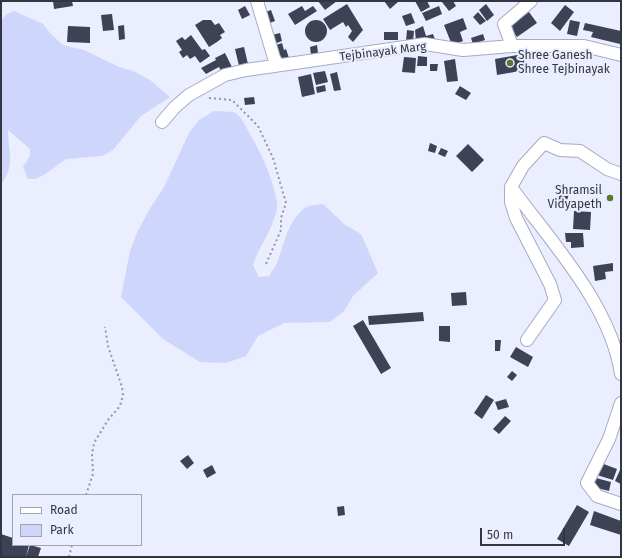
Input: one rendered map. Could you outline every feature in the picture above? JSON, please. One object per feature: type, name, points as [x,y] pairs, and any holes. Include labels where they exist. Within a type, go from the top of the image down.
[{"type":"street","points":[[257,1],[274,58],[278,65]]},
{"type":"street","points":[[512,46],[504,24],[532,1]]},
{"type":"street","name":"Tejbinayak Marg","points":[[162,122],[175,106],[190,95],[225,75],[278,65],[424,44],[463,50],[512,46],[584,46],[621,55]]},
{"type":"street","points":[[527,340],[555,300],[550,284],[516,218],[511,202],[511,187],[523,166],[544,144],[560,150],[580,151],[607,169],[621,174]]},
{"type":"street","points":[[511,187],[571,265],[605,324],[618,355],[621,374]]},
{"type":"street","points":[[621,403],[609,439],[587,483],[597,496],[621,504]]},
{"type":"path","points":[[190,95],[232,100],[258,126],[273,158],[286,203],[281,218],[281,230],[266,264]]},
{"type":"path","points":[[86,494],[93,474],[92,454],[94,443],[108,420],[120,406],[123,395],[122,387],[108,346],[105,327]]},
{"type":"path","points":[[69,557],[72,546]]},
{"type":"green space","points":[[14,11],[43,24],[63,45],[84,50],[119,67],[133,71],[150,80],[170,97],[141,116],[113,150],[102,156],[66,159],[44,175],[35,179],[28,179],[23,167],[30,156],[30,149],[8,130],[10,164],[6,178],[1,185],[1,20],[7,14]]},
{"type":"green space","points":[[214,111],[234,112],[241,118],[265,163],[275,193],[277,209],[275,216],[253,265],[259,277],[269,276],[277,263],[284,241],[294,219],[299,213],[307,207],[323,204],[344,224],[361,234],[378,273],[353,296],[344,311],[330,322],[284,323],[258,336],[246,356],[226,363],[200,362],[163,339],[121,297],[130,251],[136,235],[149,210],[164,187],[189,133],[199,120]]},
{"type":"building","points":[[53,1],[72,1],[73,6],[54,9]]},
{"type":"building","points":[[318,1],[337,1],[325,10]]},
{"type":"building","points":[[384,1],[397,1],[398,2],[390,9]]},
{"type":"building","points":[[415,1],[427,1],[430,7],[421,12]]},
{"type":"building","points":[[453,1],[456,6],[449,11],[442,2]]},
{"type":"building","points":[[347,4],[363,30],[353,42],[348,37],[352,31],[348,25],[346,27],[343,22],[330,30],[323,19]]},
{"type":"building","points":[[486,4],[494,15],[487,21],[479,10]]},
{"type":"building","points":[[565,5],[574,12],[560,31],[551,23]]},
{"type":"building","points":[[245,6],[250,15],[242,19],[238,10]]},
{"type":"building","points":[[302,6],[305,11],[313,6],[317,11],[295,25],[288,14]]},
{"type":"building","points":[[439,6],[442,14],[426,21],[422,13]]},
{"type":"building","points":[[271,10],[275,21],[267,24],[263,13]]},
{"type":"building","points":[[478,12],[486,21],[480,25],[473,17]]},
{"type":"building","points":[[529,12],[537,23],[517,37],[509,27]]},
{"type":"building","points":[[411,13],[415,23],[406,26],[402,16]]},
{"type":"building","points":[[112,14],[114,30],[103,31],[101,15]]},
{"type":"building","points":[[463,18],[467,29],[460,32],[463,41],[452,45],[444,25]]},
{"type":"building","points":[[203,20],[211,20],[215,25],[219,23],[225,32],[220,35],[222,38],[209,47],[195,25]]},
{"type":"building","points":[[316,20],[324,23],[327,31],[324,39],[316,42],[308,39],[305,31],[308,23]]},
{"type":"building","points":[[570,20],[580,22],[577,36],[567,34]]},
{"type":"building","points":[[585,23],[621,31],[620,44],[591,37],[593,32],[583,30]]},
{"type":"building","points":[[124,25],[125,39],[119,40],[118,26]]},
{"type":"building","points":[[68,26],[90,27],[90,43],[67,42]]},
{"type":"building","points":[[423,26],[426,36],[433,34],[436,42],[416,42],[415,30]]},
{"type":"building","points":[[407,30],[414,31],[413,42],[406,41]]},
{"type":"building","points":[[384,32],[398,32],[398,40],[384,40]]},
{"type":"building","points":[[280,33],[282,41],[274,44],[272,35]]},
{"type":"building","points":[[483,34],[485,40],[473,44],[471,38]]},
{"type":"building","points":[[191,35],[202,50],[205,49],[210,56],[200,63],[195,56],[190,59],[187,55],[183,58],[179,52],[182,50],[176,41],[182,37],[185,40]]},
{"type":"building","points":[[282,43],[289,58],[278,61],[273,46]]},
{"type":"building","points":[[317,45],[318,53],[311,55],[310,47]]},
{"type":"building","points":[[244,47],[248,64],[239,66],[235,49]]},
{"type":"building","points":[[225,53],[232,67],[221,71],[219,67],[206,74],[201,68]]},
{"type":"building","points":[[523,54],[526,70],[497,75],[495,59]]},
{"type":"building","points":[[418,56],[427,57],[427,66],[417,66]]},
{"type":"building","points":[[404,57],[416,58],[415,73],[402,72]]},
{"type":"building","points":[[455,59],[458,81],[447,82],[444,61]]},
{"type":"building","points":[[430,64],[438,64],[437,71],[430,71]]},
{"type":"building","points":[[325,71],[328,82],[316,85],[313,73]]},
{"type":"building","points":[[337,72],[341,90],[334,91],[330,74]]},
{"type":"building","points":[[311,74],[315,94],[302,97],[298,77]]},
{"type":"building","points":[[325,85],[326,91],[317,93],[316,87]]},
{"type":"building","points":[[460,86],[471,93],[466,100],[455,94]]},
{"type":"building","points":[[254,97],[255,104],[245,105],[244,98]]},
{"type":"building","points":[[430,143],[437,146],[435,153],[428,151]]},
{"type":"building","points":[[468,144],[484,160],[472,172],[456,156]]},
{"type":"building","points":[[441,148],[448,151],[445,157],[438,154]]},
{"type":"building","points":[[562,188],[570,191],[565,206],[557,203]]},
{"type":"building","points":[[574,211],[591,212],[590,230],[573,229]]},
{"type":"building","points":[[565,233],[583,233],[584,247],[571,248],[571,242],[566,242]]},
{"type":"building","points":[[613,263],[613,271],[605,272],[606,279],[595,281],[593,266]]},
{"type":"building","points":[[466,292],[467,305],[452,306],[451,293]]},
{"type":"building","points":[[423,312],[424,321],[369,325],[368,316]]},
{"type":"building","points":[[363,320],[391,368],[381,374],[353,326]]},
{"type":"building","points":[[439,326],[450,326],[450,342],[439,341]]},
{"type":"building","points":[[495,340],[501,340],[500,351],[495,351]]},
{"type":"building","points":[[516,347],[533,357],[528,367],[510,357]]},
{"type":"building","points":[[512,371],[517,375],[512,381],[507,377]]},
{"type":"building","points":[[486,395],[494,400],[482,419],[474,413]]},
{"type":"building","points":[[506,399],[509,407],[498,410],[495,402]]},
{"type":"building","points":[[505,416],[511,421],[499,434],[493,429]]},
{"type":"building","points":[[188,455],[194,463],[187,469],[180,461]]},
{"type":"building","points":[[601,463],[617,469],[613,480],[597,475]]},
{"type":"building","points":[[212,465],[216,473],[207,478],[203,470]]},
{"type":"building","points":[[621,470],[621,484],[615,481]]},
{"type":"building","points":[[596,478],[611,482],[609,491],[593,487]]},
{"type":"building","points":[[577,505],[589,512],[569,546],[557,539]]},
{"type":"building","points":[[344,506],[345,515],[338,516],[337,507]]},
{"type":"building","points":[[594,511],[621,521],[621,535],[590,525]]},
{"type":"building","points":[[1,534],[12,538],[12,546],[29,546],[26,557],[1,557]]},
{"type":"building","points":[[30,546],[41,548],[38,557],[26,557]]},
{"type":"place","name":"Shree Ganesh Shree Tejbinayak","points":[[510,63]]},
{"type":"place","name":"Shramsil Vidyapeth","points":[[610,198]]}]
